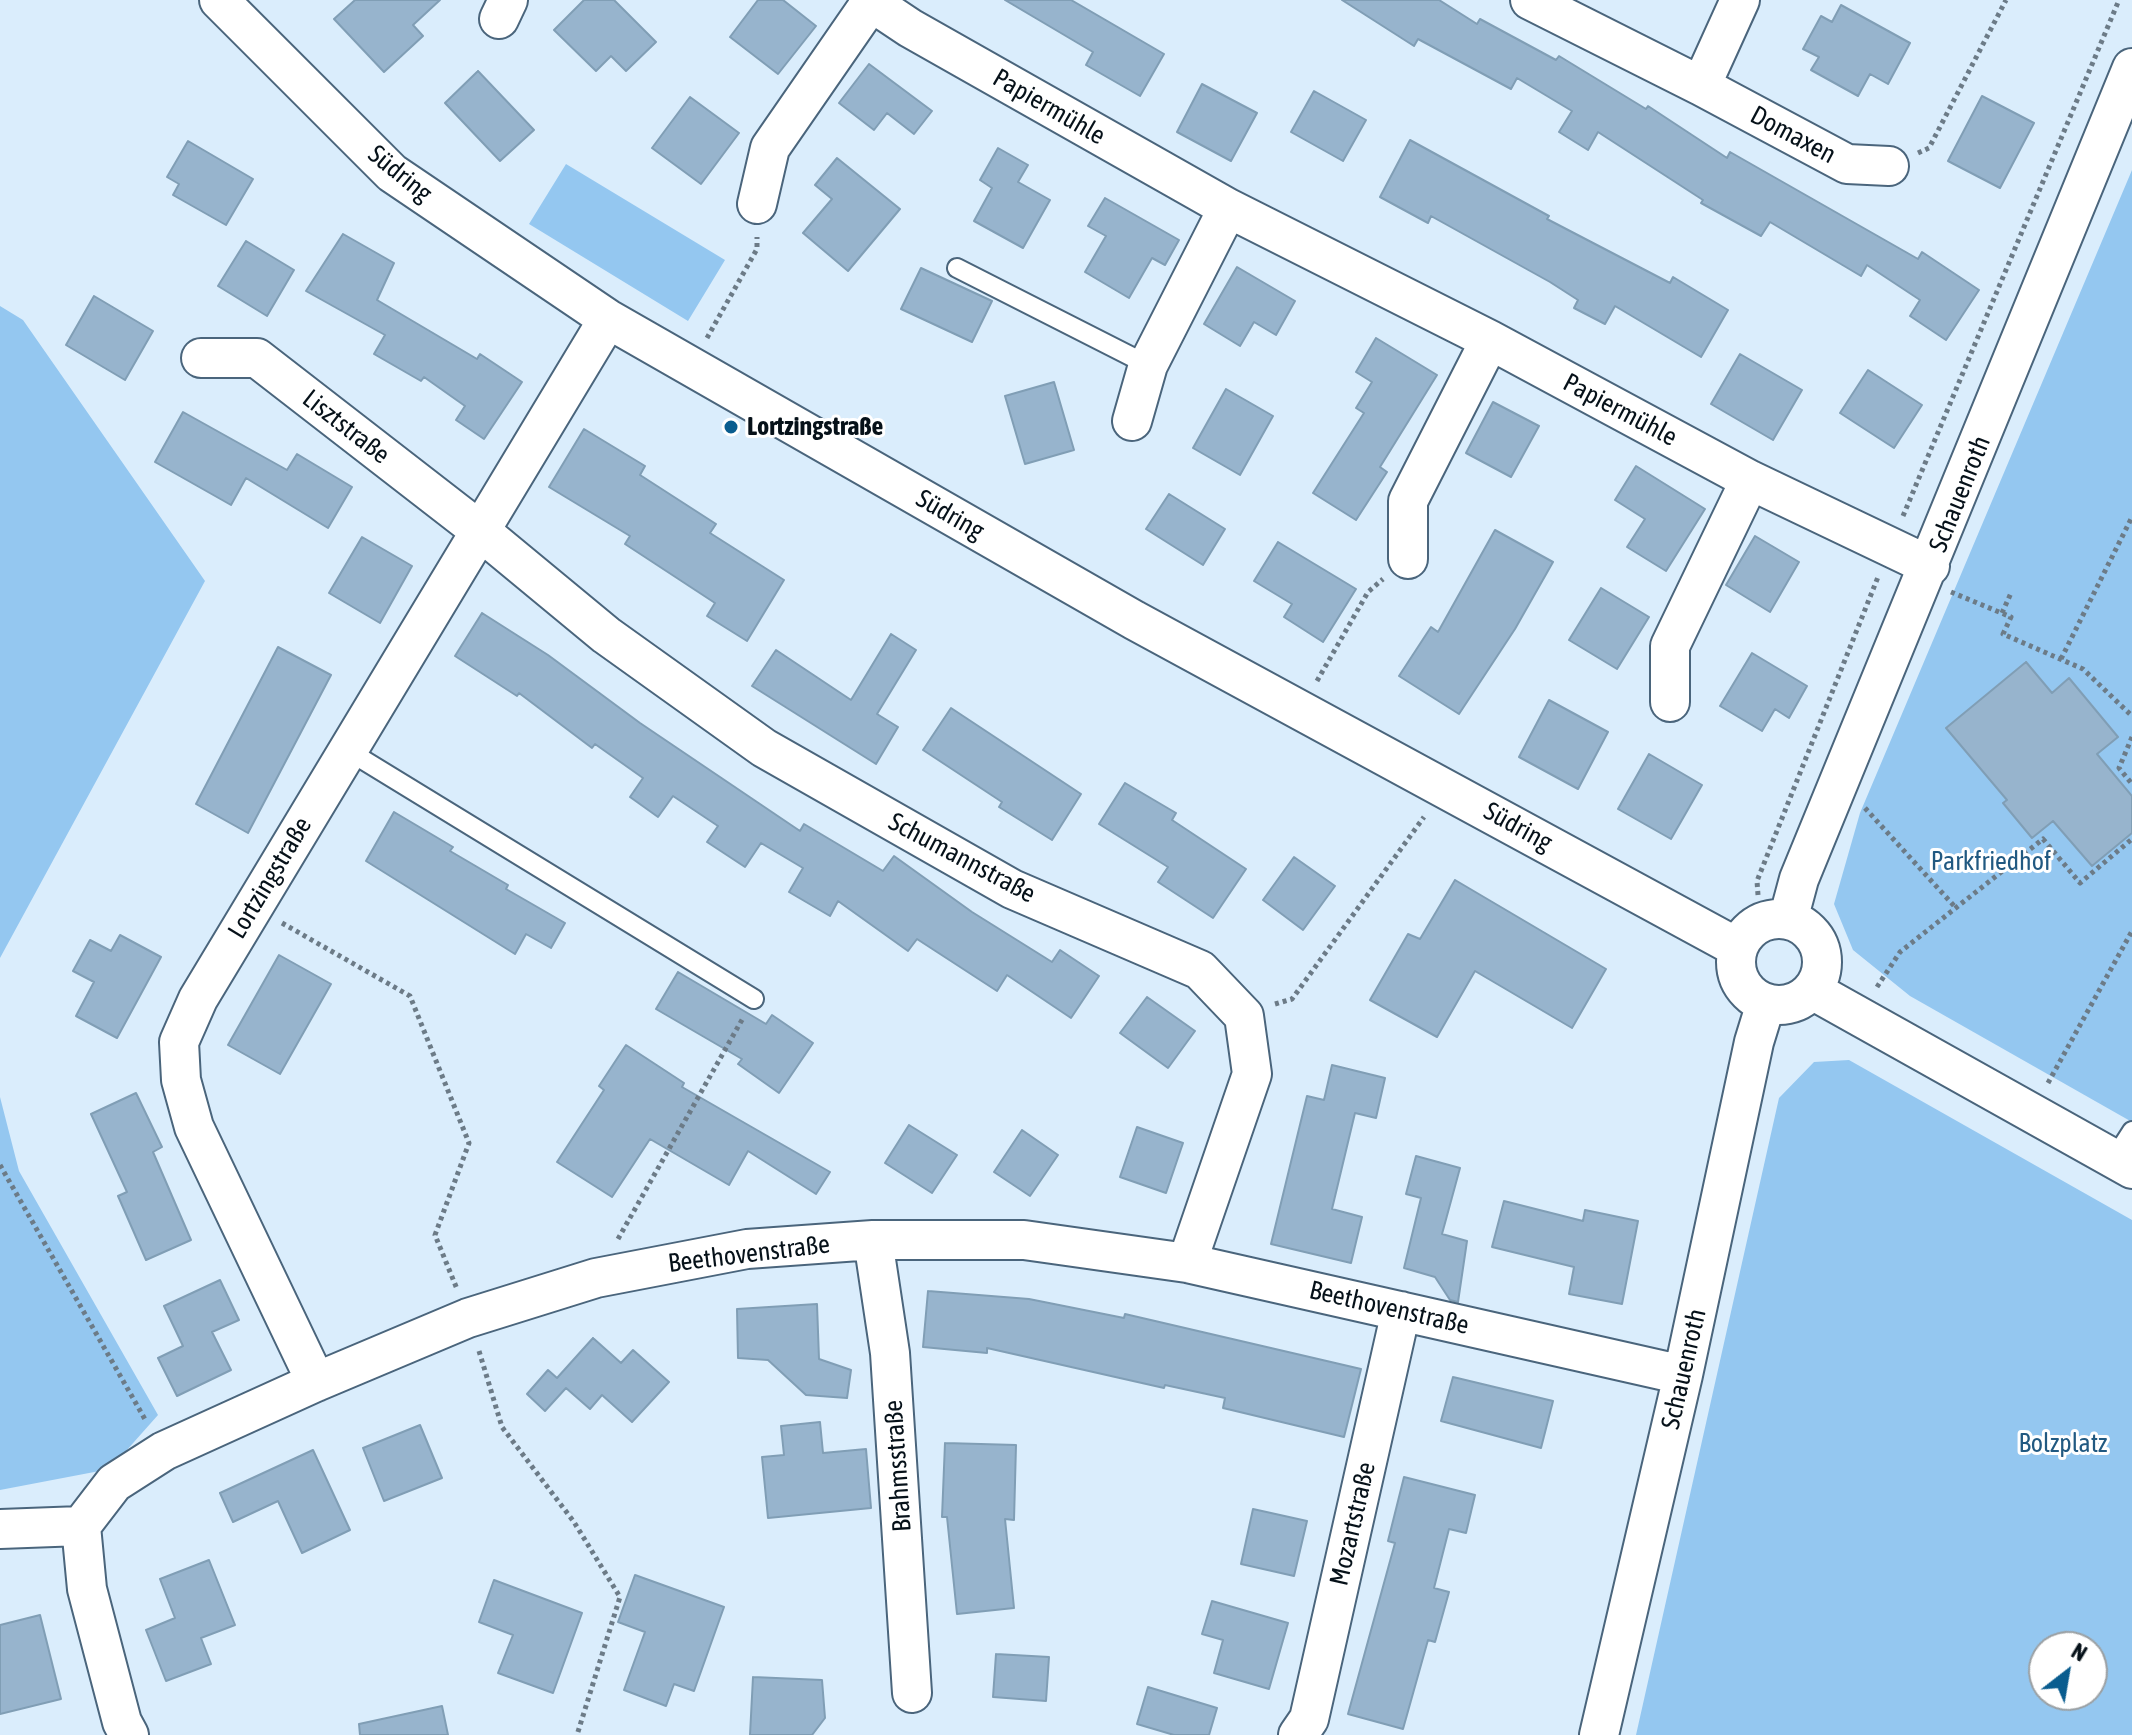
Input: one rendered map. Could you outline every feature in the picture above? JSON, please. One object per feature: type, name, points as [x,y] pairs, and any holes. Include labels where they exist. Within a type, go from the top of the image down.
[{"type":"street","name":"Südring","points":[[219,0],[392,173],[608,319],[1300,710],[1444,787],[1762,930]]},
{"type":"street","name":"Domaxen","points":[[1530,0],[1847,164],[1889,166]]},
{"type":"street","points":[[1701,86],[1740,0]]},
{"type":"street","name":"Papiermühle","points":[[757,204],[770,148],[870,1],[918,14],[1228,208],[1490,340],[1750,480],[1890,547],[1927,573]]},
{"type":"street","name":"Schauenroth","points":[[1762,930],[1799,879],[2132,68]]},
{"type":"street","points":[[1132,421],[1148,365],[1228,208]]},
{"type":"street","name":"Lortzingstraße","points":[[316,1382],[194,1127],[181,1080],[179,1042],[198,999],[608,319]]},
{"type":"street","points":[[1408,559],[1408,501],[1490,340]]},
{"type":"street","name":"Lisztstraße","points":[[201,358],[257,358],[479,530]]},
{"type":"street","points":[[1670,702],[1670,646],[1750,480]]},
{"type":"street","name":"Schumannstraße","points":[[479,530],[606,635],[764,748],[1012,889],[1200,970],[1244,1016]]},
{"type":"street","points":[[1762,930],[1810,931],[1818,942],[1823,967],[1812,990],[1791,1003],[1766,1003],[1744,987],[1736,961],[1762,930]]},
{"type":"street","points":[[1812,990],[1856,1018],[2032,1112],[2126,1153]]},
{"type":"street","name":"Schauenroth","points":[[1599,1735],[1683,1375],[1754,1042],[1766,1003]]},
{"type":"street","points":[[1187,1263],[1252,1074],[1244,1016]]},
{"type":"street","name":"Beethovenstraße","points":[[81,1526],[114,1483],[164,1451],[468,1318],[596,1278],[747,1249],[873,1240],[1024,1240],[1187,1263],[1683,1375]]},
{"type":"street","name":"Brahmsstraße","points":[[873,1240],[890,1353],[912,1693]]},
{"type":"street","name":"Mozartstraße","points":[[1298,1735],[1309,1719],[1401,1311]]},
{"type":"street","points":[[0,1529],[81,1526],[87,1589],[121,1731]]},
{"type":"lane","points":[[957,268],[1148,365]]},
{"type":"lane","points":[[347,750],[754,999]]},
{"type":"path","points":[[1889,166],[1929,148],[2006,0]]},
{"type":"path","points":[[1762,930],[1757,881],[1890,547],[2119,0]]},
{"type":"path","points":[[691,366],[757,249],[757,204]]},
{"type":"path","points":[[2061,659],[2132,517]]},
{"type":"path","points":[[1300,710],[1368,592],[1408,559]]},
{"type":"path","points":[[1927,573],[2011,617],[2003,634],[2083,669],[2132,716]]},
{"type":"path","points":[[2002,613],[2011,593]]},
{"type":"path","points":[[2132,737],[2119,768],[2132,784]]},
{"type":"path","points":[[1840,782],[1956,908]]},
{"type":"path","points":[[1244,1016],[1292,999],[1444,787]]},
{"type":"path","points":[[1856,1018],[1900,952],[2043,839],[2080,883],[2132,839]]},
{"type":"path","points":[[253,907],[410,996],[469,1143],[435,1235],[468,1318],[502,1427],[574,1522],[620,1597],[577,1735]]},
{"type":"path","points":[[2032,1112],[2132,931]]},
{"type":"path","points":[[596,1278],[754,999]]},
{"type":"path","points":[[0,1165],[164,1451]]},
{"type":"green space","points":[[566,164],[725,260],[688,321],[529,224]]},
{"type":"green space","name":"Parkfriedhof","points":[[2132,170],[2132,1122],[1910,996],[1853,950],[1834,904],[1860,813]]},
{"type":"green space","points":[[0,306],[23,320],[205,581],[0,958]]},
{"type":"green space","name":"Bolzplatz","points":[[1849,1060],[2132,1220],[2132,1735],[1636,1735],[1779,1098],[1814,1062]]},
{"type":"green space","points":[[0,1097],[19,1171],[158,1415],[110,1469],[0,1490]]},
{"type":"building","points":[[355,0],[440,0],[413,25],[423,36],[384,72],[334,19]]},
{"type":"building","points":[[584,0],[614,0],[656,42],[626,71],[611,56],[596,71],[554,30]]},
{"type":"building","points":[[758,0],[783,0],[816,26],[778,74],[730,37]]},
{"type":"building","points":[[1005,0],[1071,0],[1164,54],[1140,96],[1086,65],[1093,52]]},
{"type":"building","points":[[1342,0],[1439,0],[1477,24],[1480,19],[1556,60],[1559,56],[1646,109],[1648,106],[1727,158],[1730,152],[1918,259],[1922,252],[1979,290],[1946,340],[1910,316],[1920,300],[1867,265],[1861,276],[1770,222],[1761,236],[1701,203],[1703,200],[1598,132],[1588,150],[1559,132],[1572,111],[1517,78],[1511,89],[1418,39],[1414,46]]},
{"type":"building","points":[[1841,5],[1910,43],[1888,84],[1870,74],[1858,96],[1811,70],[1819,57],[1803,49],[1821,16],[1832,22]]},
{"type":"building","points":[[869,64],[932,111],[914,134],[887,113],[874,130],[839,103]]},
{"type":"building","points":[[478,71],[534,130],[500,161],[445,103]]},
{"type":"building","points":[[1202,84],[1257,113],[1231,161],[1177,132]]},
{"type":"building","points":[[1314,91],[1366,120],[1343,161],[1291,132]]},
{"type":"building","points":[[1982,96],[2034,123],[2000,188],[1948,161]]},
{"type":"building","points":[[690,97],[739,133],[701,184],[652,148]]},
{"type":"building","points":[[1410,140],[1549,216],[1547,219],[1670,283],[1673,277],[1728,310],[1701,357],[1615,306],[1605,324],[1574,308],[1578,300],[1550,282],[1431,216],[1428,223],[1380,197]]},
{"type":"building","points":[[188,141],[253,179],[226,225],[173,195],[179,184],[167,177]]},
{"type":"building","points":[[998,148],[1028,165],[1018,182],[1050,200],[1023,248],[974,221],[992,188],[980,180]]},
{"type":"building","points":[[837,158],[900,209],[848,271],[803,233],[832,199],[815,185]]},
{"type":"building","points":[[1105,198],[1179,240],[1165,265],[1152,258],[1129,298],[1085,272],[1106,236],[1088,226]]},
{"type":"building","points":[[343,234],[394,263],[377,300],[477,359],[480,354],[522,382],[484,439],[456,420],[465,406],[424,377],[421,381],[374,354],[385,335],[306,291]]},
{"type":"building","points":[[246,241],[294,270],[267,316],[218,286]]},
{"type":"building","points":[[1237,267],[1295,301],[1276,335],[1254,322],[1240,346],[1204,324]]},
{"type":"building","points":[[921,268],[992,301],[972,342],[901,309]]},
{"type":"building","points":[[94,296],[153,331],[125,380],[66,345]]},
{"type":"building","points":[[1376,338],[1437,375],[1380,467],[1387,472],[1356,520],[1313,493],[1364,413],[1356,408],[1372,382],[1356,372]]},
{"type":"building","points":[[1740,354],[1802,390],[1773,440],[1711,404]]},
{"type":"building","points":[[1868,370],[1922,405],[1894,448],[1840,413]]},
{"type":"building","points":[[1054,382],[1074,450],[1025,464],[1005,396]]},
{"type":"building","points":[[1226,389],[1273,416],[1240,475],[1193,448]]},
{"type":"building","points":[[1493,402],[1539,426],[1511,477],[1466,453]]},
{"type":"building","points":[[183,412],[287,470],[297,454],[352,487],[328,528],[246,478],[231,505],[155,462]]},
{"type":"building","points":[[584,429],[645,466],[640,475],[716,524],[710,533],[784,580],[747,641],[707,616],[715,603],[625,544],[630,536],[549,487]]},
{"type":"building","points":[[1636,466],[1705,509],[1666,571],[1627,547],[1645,519],[1615,500]]},
{"type":"building","points":[[1169,494],[1225,529],[1203,565],[1146,529]]},
{"type":"building","points":[[1495,530],[1553,562],[1515,629],[1459,714],[1399,676],[1431,627],[1438,632]]},
{"type":"building","points":[[1755,536],[1799,562],[1770,612],[1726,585]]},
{"type":"building","points":[[362,537],[412,566],[380,623],[329,593]]},
{"type":"building","points":[[1278,542],[1356,589],[1323,642],[1284,617],[1292,604],[1254,581]]},
{"type":"building","points":[[1601,588],[1649,617],[1617,669],[1569,640]]},
{"type":"building","points":[[482,613],[548,655],[640,723],[800,831],[804,824],[883,871],[894,856],[972,912],[1052,962],[1060,950],[1099,976],[1071,1018],[1007,975],[997,991],[917,939],[908,951],[838,901],[830,916],[789,892],[803,868],[761,843],[745,867],[707,842],[718,826],[673,796],[658,817],[630,797],[643,778],[595,744],[592,748],[519,693],[517,696],[455,656]]},
{"type":"building","points":[[891,634],[916,650],[877,714],[898,727],[876,764],[752,686],[776,650],[851,700]]},
{"type":"building","points":[[278,647],[331,675],[248,833],[196,804]]},
{"type":"building","points":[[1752,653],[1807,686],[1789,718],[1775,709],[1762,731],[1720,706]]},
{"type":"building","points":[[2026,662],[2052,693],[2069,678],[2118,737],[2097,754],[2132,796],[2132,833],[2092,866],[2053,821],[2032,838],[2003,803],[2007,800],[1946,728]]},
{"type":"building","points":[[1549,700],[1608,732],[1578,789],[1519,757]]},
{"type":"building","points":[[951,708],[1081,794],[1052,840],[999,807],[1002,802],[923,750]]},
{"type":"building","points":[[1649,754],[1702,785],[1671,839],[1618,809]]},
{"type":"building","points":[[1125,783],[1176,813],[1172,820],[1246,869],[1213,918],[1158,882],[1168,867],[1099,824]]},
{"type":"building","points":[[394,812],[453,847],[450,851],[508,885],[506,889],[565,923],[551,948],[526,934],[515,954],[366,861]]},
{"type":"building","points":[[1294,857],[1335,886],[1303,930],[1263,900]]},
{"type":"building","points":[[1455,880],[1606,969],[1572,1028],[1475,971],[1437,1037],[1370,1000],[1408,934],[1420,939]]},
{"type":"building","points":[[120,935],[161,957],[117,1038],[76,1016],[94,982],[73,971],[90,940],[111,951]]},
{"type":"building","points":[[279,955],[331,984],[280,1074],[228,1045]]},
{"type":"building","points":[[678,972],[766,1024],[772,1015],[813,1043],[779,1093],[738,1064],[742,1059],[656,1009]]},
{"type":"building","points":[[1147,997],[1195,1031],[1168,1068],[1120,1033]]},
{"type":"building","points":[[626,1045],[684,1083],[682,1087],[830,1172],[816,1194],[748,1151],[729,1185],[650,1139],[612,1197],[557,1162],[604,1090],[599,1086]]},
{"type":"building","points":[[1332,1065],[1385,1078],[1376,1118],[1355,1113],[1332,1209],[1362,1217],[1351,1263],[1271,1244],[1307,1096],[1324,1100]]},
{"type":"building","points":[[136,1093],[162,1147],[153,1152],[191,1240],[146,1260],[118,1196],[127,1192],[91,1114]]},
{"type":"building","points":[[909,1125],[957,1155],[932,1193],[885,1163]]},
{"type":"building","points":[[1137,1127],[1183,1143],[1166,1193],[1120,1177]]},
{"type":"building","points":[[1022,1130],[1058,1155],[1030,1196],[994,1172]]},
{"type":"building","points":[[1416,1156],[1460,1168],[1442,1234],[1467,1241],[1458,1302],[1450,1300],[1435,1277],[1404,1268],[1421,1198],[1406,1194]]},
{"type":"building","points":[[1504,1201],[1583,1221],[1585,1210],[1638,1221],[1622,1304],[1569,1294],[1574,1267],[1492,1247]]},
{"type":"building","points":[[220,1280],[239,1320],[212,1332],[231,1370],[177,1396],[158,1358],[183,1346],[164,1306]]},
{"type":"building","points":[[928,1291],[1029,1299],[1124,1318],[1125,1314],[1361,1369],[1344,1437],[1223,1408],[1225,1398],[1165,1385],[1164,1388],[987,1348],[987,1353],[923,1347]]},
{"type":"building","points":[[817,1304],[819,1359],[851,1370],[847,1398],[806,1395],[768,1360],[738,1358],[737,1309]]},
{"type":"building","points":[[593,1338],[621,1363],[633,1350],[669,1382],[632,1422],[602,1395],[590,1409],[566,1388],[545,1411],[527,1394],[548,1370],[557,1378]]},
{"type":"building","points":[[1453,1377],[1553,1401],[1541,1448],[1441,1421]]},
{"type":"building","points":[[820,1422],[823,1453],[866,1449],[871,1508],[768,1518],[762,1457],[784,1455],[781,1426]]},
{"type":"building","points":[[420,1425],[442,1478],[384,1501],[363,1448]]},
{"type":"building","points":[[945,1443],[1016,1445],[1014,1520],[1005,1519],[1014,1608],[957,1614],[947,1517],[942,1517]]},
{"type":"building","points":[[313,1450],[350,1530],[302,1553],[278,1501],[233,1522],[220,1493]]},
{"type":"building","points":[[1404,1477],[1475,1495],[1466,1533],[1449,1529],[1434,1588],[1449,1592],[1435,1642],[1428,1640],[1403,1729],[1348,1714],[1395,1543],[1388,1541]]},
{"type":"building","points":[[1253,1509],[1307,1521],[1294,1576],[1241,1564]]},
{"type":"building","points":[[209,1560],[235,1625],[201,1638],[211,1664],[166,1681],[146,1630],[175,1618],[160,1579]]},
{"type":"building","points":[[635,1575],[724,1607],[694,1691],[674,1684],[666,1706],[624,1690],[645,1632],[618,1622]]},
{"type":"building","points":[[494,1580],[582,1613],[553,1693],[498,1673],[513,1635],[479,1622]]},
{"type":"building","points":[[1212,1601],[1288,1623],[1269,1689],[1214,1673],[1223,1640],[1202,1634]]},
{"type":"building","points":[[40,1615],[61,1699],[0,1714],[0,1625]]},
{"type":"building","points":[[996,1654],[1049,1657],[1046,1701],[993,1697]]},
{"type":"building","points":[[753,1677],[822,1680],[825,1718],[812,1735],[750,1735]]},
{"type":"building","points":[[1148,1687],[1217,1708],[1209,1735],[1174,1735],[1137,1724]]},
{"type":"building","points":[[442,1706],[448,1735],[360,1735],[359,1724]]},
{"type":"place","name":"Lortzingstraße","points":[[731,427]]}]
